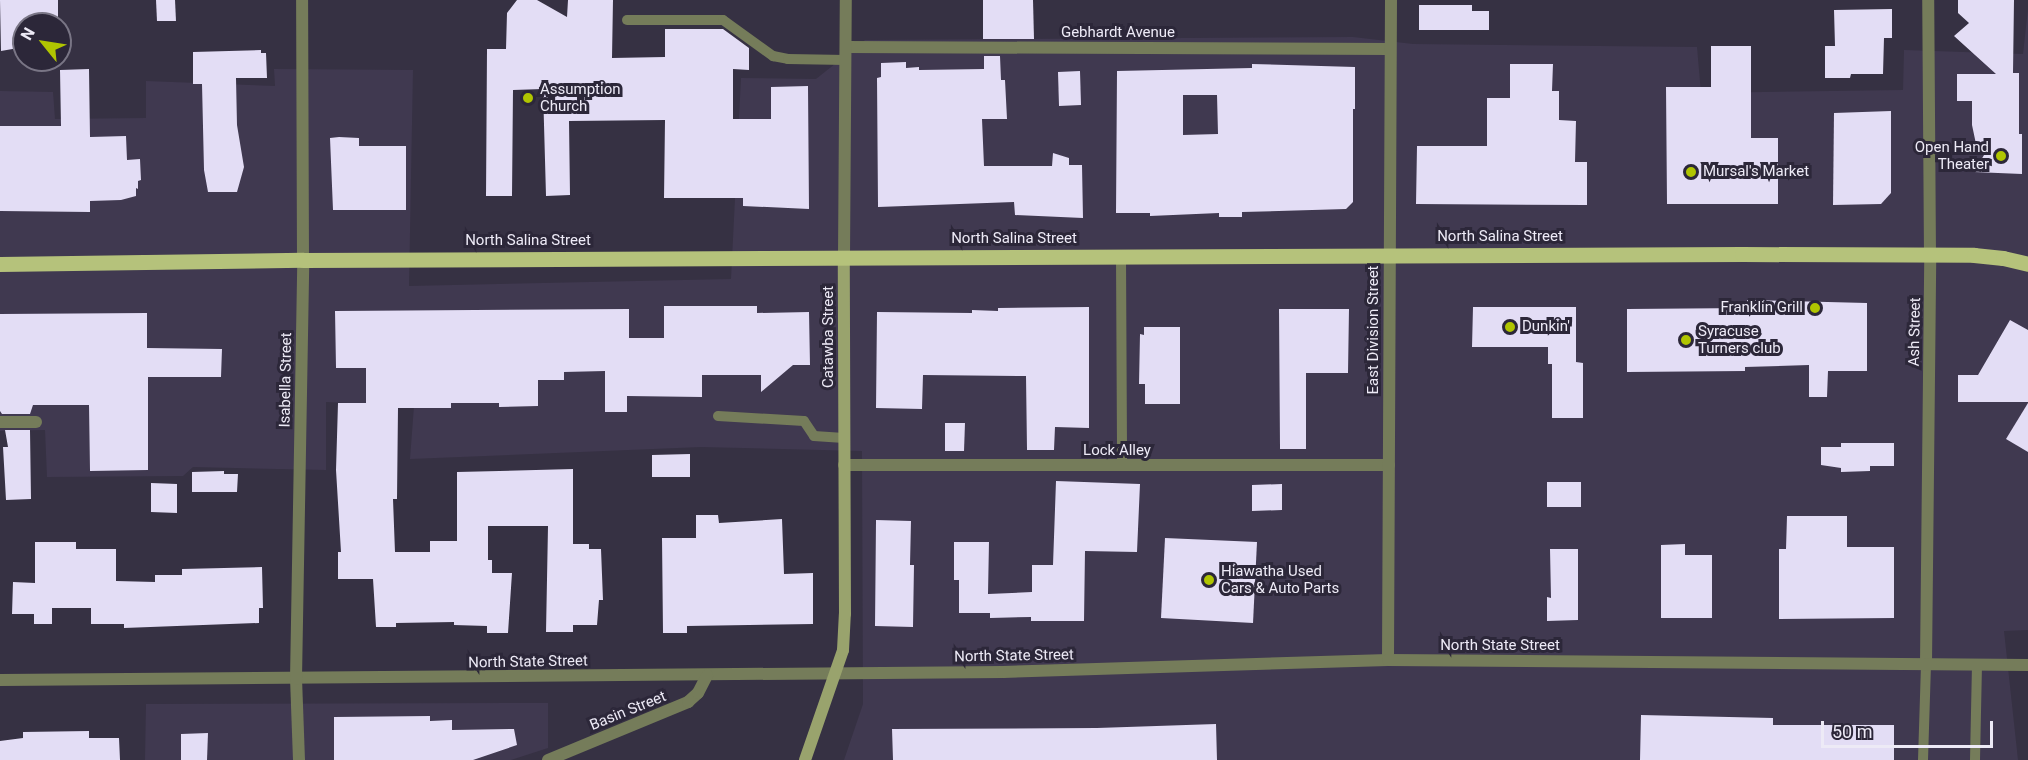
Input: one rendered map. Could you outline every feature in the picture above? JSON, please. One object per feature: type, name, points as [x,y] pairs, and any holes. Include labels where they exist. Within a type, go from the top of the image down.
[{"type":"main road","name":"North Salina Street","points":[[0,264],[844,257],[1974,255],[2003,258],[2028,264]]},
{"type":"street","name":"Isabella Street","points":[[299,760],[296,679],[303,260],[302,0]]},
{"type":"street","name":"Catawba Street","points":[[805,760],[837,674],[843,650],[845,614],[846,0]]},
{"type":"street","name":"East Division Street","points":[[1388,660],[1391,0]]},
{"type":"street","name":"Ash Street","points":[[1926,663],[1930,256],[1928,0]]},
{"type":"street","name":"Gebhardt Avenue","points":[[846,53],[1390,49]]},
{"type":"street","points":[[0,422],[36,422]]},
{"type":"street","name":"Lock Alley","points":[[844,465],[1389,465]]},
{"type":"street","name":"North State Street","points":[[0,680],[1003,672],[1388,660],[2028,665]]},
{"type":"street","name":"Basin Street","points":[[548,760],[688,702],[698,693],[707,675]]},
{"type":"lane","points":[[627,20],[723,20],[773,56],[788,59],[846,53]]},
{"type":"lane","points":[[1121,257],[1122,466]]},
{"type":"lane","points":[[718,416],[804,421],[814,436],[844,438]]},
{"type":"lane","points":[[1923,760],[1926,663]]},
{"type":"lane","points":[[1975,760],[1977,664]]},
{"type":"shaded area","points":[[2028,9],[2028,630],[2004,631],[2018,760],[844,760],[863,704],[862,451],[701,447],[410,459],[414,406],[326,402],[326,470],[193,467],[183,476],[47,477],[45,430],[0,431],[0,91],[53,92],[55,119],[146,118],[146,81],[275,86],[274,69],[413,70],[409,286],[731,279],[741,78],[816,79],[865,40],[1353,37],[1413,44],[1697,47],[1701,93],[1903,90],[1904,50],[2023,54]]},
{"type":"shaded area","points":[[548,703],[548,748],[511,760],[145,760],[146,704]]},
{"type":"building","points":[[0,0],[58,0],[58,12],[12,12],[12,49],[1,51]]},
{"type":"building","points":[[156,0],[175,0],[176,21],[157,21]]},
{"type":"building","points":[[517,0],[537,0],[567,17],[568,0],[613,0],[612,58],[665,57],[665,29],[723,29],[749,48],[749,70],[733,69],[733,119],[771,119],[771,87],[808,86],[809,209],[743,206],[743,198],[664,198],[665,120],[569,121],[570,195],[546,196],[543,89],[513,90],[512,196],[486,196],[487,49],[506,49],[507,13]]},
{"type":"building","points":[[983,0],[1033,0],[1034,39],[983,39]]},
{"type":"building","points":[[1958,0],[2014,0],[2013,73],[2019,73],[2019,134],[2022,134],[2022,174],[1974,172],[1984,155],[1976,144],[1972,125],[1972,101],[1957,101],[1957,74],[1996,74],[1954,36],[1969,23],[1958,13]]},
{"type":"building","points":[[1419,5],[1472,5],[1472,11],[1489,11],[1489,30],[1419,30]]},
{"type":"building","points":[[1892,9],[1892,38],[1884,38],[1883,74],[1851,74],[1850,78],[1825,78],[1825,46],[1835,46],[1834,10]]},
{"type":"building","points":[[1711,46],[1751,46],[1751,138],[1778,138],[1778,204],[1667,204],[1666,87],[1711,87]]},
{"type":"building","points":[[261,50],[261,53],[266,53],[267,78],[236,78],[237,125],[244,167],[237,192],[208,192],[204,170],[202,84],[193,84],[193,52]]},
{"type":"building","points":[[984,56],[1000,56],[1001,80],[1005,80],[1007,119],[982,119],[984,166],[1052,166],[1053,153],[1069,158],[1069,165],[1082,165],[1083,218],[1015,215],[1014,202],[878,207],[877,78],[881,77],[881,63],[906,62],[906,68],[919,67],[919,70],[984,69]]},
{"type":"building","points":[[1252,64],[1355,67],[1353,202],[1346,209],[1242,212],[1242,217],[1219,217],[1219,213],[1150,216],[1150,213],[1116,213],[1117,71],[1252,68]],"holes":[[[1183,95],[1217,95],[1218,134],[1183,135]]]},
{"type":"building","points":[[1510,64],[1553,64],[1552,91],[1559,91],[1559,120],[1576,121],[1575,162],[1587,162],[1587,205],[1416,204],[1417,146],[1487,146],[1487,98],[1510,98]]},
{"type":"building","points":[[89,69],[90,137],[126,136],[127,160],[140,159],[141,180],[138,181],[136,196],[121,200],[90,201],[90,212],[0,211],[0,126],[61,126],[60,72],[72,72],[72,70]]},
{"type":"building","points":[[1080,71],[1081,105],[1059,106],[1058,72]]},
{"type":"building","points":[[1891,111],[1891,193],[1881,204],[1833,205],[1834,113]]},
{"type":"building","points":[[330,138],[359,138],[359,146],[406,146],[406,210],[333,210]]},
{"type":"building","points":[[1747,300],[1867,303],[1867,371],[1828,371],[1827,397],[1809,397],[1809,365],[1745,367],[1745,371],[1627,372],[1627,309],[1747,308]]},
{"type":"building","points":[[664,306],[757,306],[757,313],[809,312],[810,365],[793,365],[761,392],[761,375],[702,375],[702,397],[627,396],[627,412],[605,412],[605,371],[564,372],[564,380],[538,380],[538,406],[499,407],[499,403],[451,403],[451,408],[398,408],[397,499],[393,499],[395,552],[430,552],[430,541],[457,541],[457,472],[573,469],[573,544],[589,544],[589,549],[601,549],[603,600],[599,600],[597,625],[573,625],[573,632],[546,632],[548,526],[488,526],[488,560],[492,560],[492,573],[512,573],[508,633],[487,633],[487,626],[454,625],[454,622],[396,623],[396,627],[376,627],[373,579],[338,579],[338,552],[341,552],[336,470],[338,403],[366,403],[366,368],[336,368],[335,311],[629,309],[629,338],[664,338]]},
{"type":"building","points":[[1089,307],[1089,428],[1055,427],[1054,450],[1027,450],[1026,376],[923,375],[922,409],[876,408],[877,312],[972,313],[972,310],[998,311],[998,308]]},
{"type":"building","points":[[1473,307],[1576,307],[1576,362],[1583,363],[1583,418],[1552,418],[1552,364],[1548,364],[1548,347],[1472,347]]},
{"type":"building","points":[[1279,309],[1349,309],[1348,373],[1306,373],[1306,449],[1280,449]]},
{"type":"building","points":[[147,313],[147,348],[222,349],[221,377],[148,377],[148,470],[90,471],[89,405],[33,405],[30,414],[2,414],[0,411],[0,314]]},
{"type":"building","points":[[2010,320],[2028,330],[2028,402],[1958,402],[1958,375],[1978,375]]},
{"type":"building","points":[[1144,327],[1180,327],[1180,404],[1145,404],[1145,384],[1139,384],[1140,334],[1144,335]]},
{"type":"building","points":[[2028,403],[2028,452],[2006,439]]},
{"type":"building","points":[[945,423],[965,423],[964,451],[945,451]]},
{"type":"building","points":[[5,430],[30,430],[31,499],[6,500],[3,447],[8,447]]},
{"type":"building","points":[[1841,443],[1894,443],[1894,466],[1870,466],[1870,471],[1841,472],[1841,468],[1821,465],[1821,447],[1841,447]]},
{"type":"building","points":[[690,454],[690,477],[652,477],[652,455]]},
{"type":"building","points":[[224,471],[224,474],[238,474],[237,492],[192,492],[192,472]]},
{"type":"building","points":[[1056,481],[1140,484],[1137,552],[1085,551],[1084,621],[1031,621],[1031,617],[990,618],[990,613],[959,613],[959,580],[954,580],[954,542],[989,542],[988,594],[1032,592],[1032,565],[1053,565]]},
{"type":"building","points":[[1547,482],[1581,482],[1581,507],[1547,507]]},
{"type":"building","points":[[151,483],[177,484],[177,513],[151,512]]},
{"type":"building","points":[[1282,484],[1282,510],[1252,511],[1252,485]]},
{"type":"building","points":[[696,515],[718,515],[719,523],[782,519],[784,574],[813,573],[813,624],[687,626],[687,633],[663,633],[662,538],[696,538]]},
{"type":"building","points":[[1787,516],[1847,516],[1847,547],[1894,547],[1894,618],[1779,619],[1779,549],[1786,549]]},
{"type":"building","points":[[876,520],[911,521],[910,565],[914,565],[913,627],[875,626]]},
{"type":"building","name":"Hiawatha Used Cars & Auto Parts","points":[[1165,538],[1257,542],[1253,623],[1161,618]]},
{"type":"building","points":[[35,542],[76,542],[76,549],[116,549],[116,581],[155,582],[155,575],[182,575],[182,569],[262,567],[263,608],[259,608],[259,623],[124,628],[124,624],[91,624],[91,608],[52,608],[52,624],[34,624],[34,614],[12,614],[13,582],[35,583]]},
{"type":"building","points":[[1685,544],[1685,555],[1712,555],[1712,618],[1661,618],[1661,545]]},
{"type":"building","points":[[1550,549],[1578,549],[1578,620],[1547,621],[1547,597],[1551,598]]},
{"type":"building","points":[[1641,715],[1773,718],[1773,725],[1894,725],[1894,760],[1640,760]]},
{"type":"building","points":[[430,716],[430,721],[452,720],[452,730],[514,729],[517,745],[473,760],[334,760],[334,717]]},
{"type":"building","points":[[1216,724],[1217,760],[893,760],[892,729],[1097,728]]},
{"type":"building","points":[[89,731],[89,738],[119,738],[120,760],[0,760],[0,741],[23,738],[23,732]]},
{"type":"building","points":[[208,733],[207,760],[181,760],[181,734]]},
{"type":"place","name":"Assumption Church","points":[[528,98]]},
{"type":"place","name":"Open Hand Theater","points":[[2001,156]]},
{"type":"place","name":"Mursal's Market","points":[[1691,172]]},
{"type":"place","name":"Franklin Grill","points":[[1815,308]]},
{"type":"place","name":"Dunkin'","points":[[1510,327]]},
{"type":"place","name":"Syracuse Turners club","points":[[1686,340]]},
{"type":"place","name":"Hiawatha Used Cars & Auto Parts","points":[[1209,580]]}]
